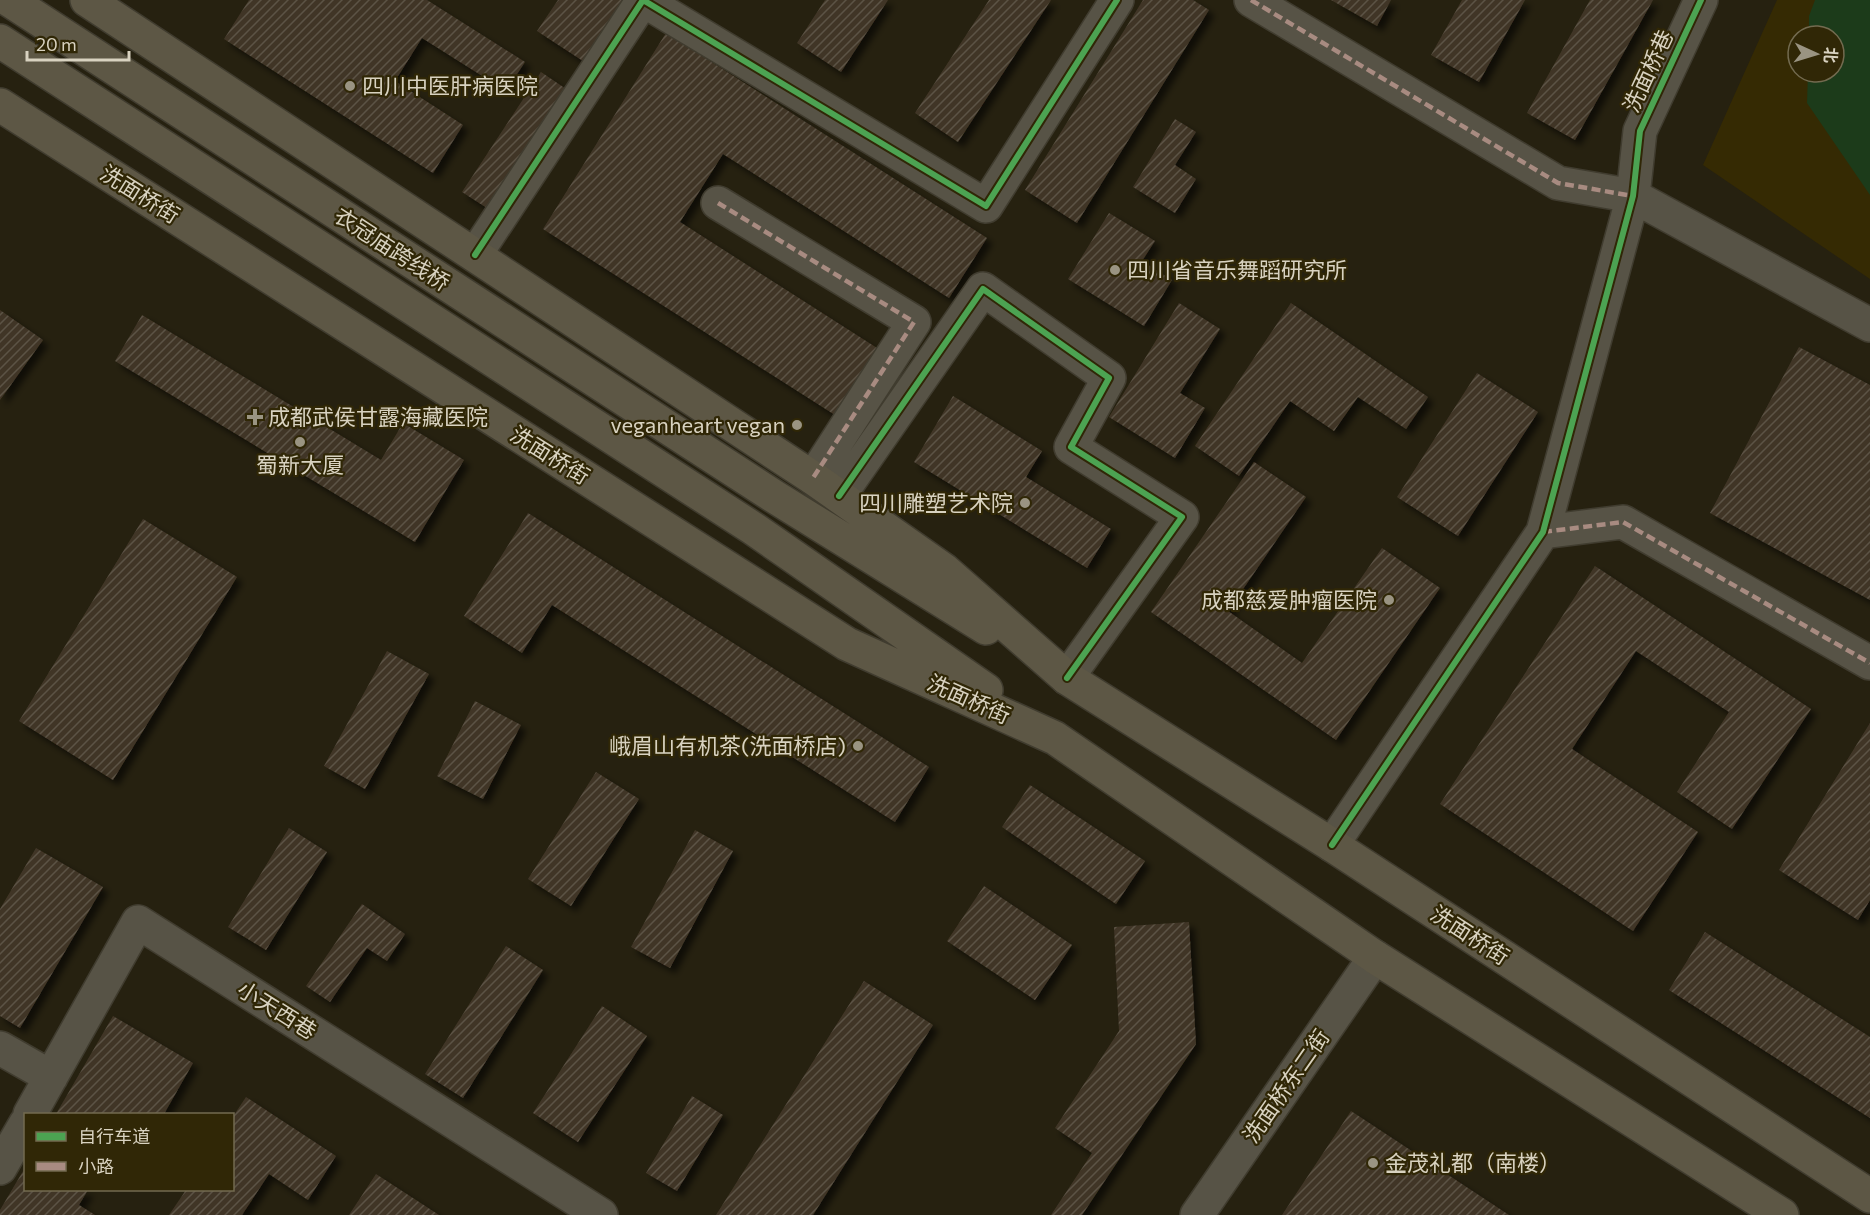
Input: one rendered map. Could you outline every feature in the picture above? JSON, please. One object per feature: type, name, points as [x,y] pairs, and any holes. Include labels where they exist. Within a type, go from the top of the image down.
[{"type":"main road","name":"衣冠庙跨线桥","points":[[9,0],[776,497]]},
{"type":"main road","name":"洗面桥街","points":[[87,0],[826,487],[944,570],[1067,678]]},
{"type":"main road","name":"衣冠庙跨线桥","points":[[0,42],[754,529]]},
{"type":"main road","name":"洗面桥街","points":[[0,105],[847,644],[1055,738]]},
{"type":"main road","name":"洗面桥街","points":[[776,497],[1332,844],[1870,1196]]},
{"type":"main road","name":"洗面桥街","points":[[754,529],[1375,957],[1782,1215]]},
{"type":"street","points":[[475,255],[643,0],[986,206],[1117,0]]},
{"type":"street","points":[[1251,0],[1558,183],[1634,196],[1870,326]]},
{"type":"street","name":"洗面桥巷","points":[[1332,844],[1543,532],[1634,196],[1640,131],[1701,0]]},
{"type":"street","points":[[718,203],[914,322],[826,487]]},
{"type":"street","points":[[826,487],[984,289],[1109,378],[1071,447],[1182,517],[1067,678]]},
{"type":"street","points":[[1543,532],[1623,522],[1870,663]]},
{"type":"street","name":"小天西巷","points":[[31,1113],[138,922],[601,1215]]},
{"type":"street","name":"洗面桥东二街","points":[[1197,1215],[1375,957]]},
{"type":"street","points":[[0,1048],[51,1077]]},
{"type":"street","points":[[0,1168],[24,1126]]},
{"type":"shaded area","points":[[1777,0],[1870,0],[1870,279],[1703,165]]},
{"type":"green space","points":[[1815,0],[1870,0],[1870,195],[1807,103],[1808,84],[1846,84],[1846,24],[1809,24],[1809,16]]},
{"type":"building","name":"四川中医肝病医院","points":[[249,0],[427,0],[525,62],[506,91],[422,38],[395,81],[463,125],[433,173],[224,39]]},
{"type":"building","points":[[558,0],[627,0],[586,63],[537,31]]},
{"type":"building","points":[[825,0],[888,0],[841,72],[797,43]]},
{"type":"building","points":[[989,0],[1051,0],[958,142],[915,113]]},
{"type":"building","points":[[1143,0],[1193,0],[1209,10],[1077,223],[1025,190]]},
{"type":"building","points":[[1331,0],[1391,0],[1377,26]]},
{"type":"building","points":[[1462,0],[1525,0],[1479,82],[1431,55]]},
{"type":"building","points":[[1590,0],[1653,0],[1575,140],[1527,113]]},
{"type":"building","points":[[666,33],[987,238],[949,298],[723,154],[680,222],[877,348],[835,415],[543,229]]},
{"type":"building","points":[[541,72],[569,91],[490,210],[462,192]]},
{"type":"building","points":[[1175,119],[1196,132],[1175,165],[1196,179],[1175,213],[1133,187]]},
{"type":"building","name":"四川省音乐舞蹈研究所","points":[[1109,213],[1155,241],[1142,261],[1172,280],[1144,326],[1068,279]]},
{"type":"building","points":[[1179,303],[1220,329],[1180,393],[1205,408],[1175,458],[1109,417]]},
{"type":"building","points":[[1291,303],[1428,397],[1406,429],[1358,397],[1334,431],[1290,401],[1239,476],[1195,446]]},
{"type":"building","points":[[0,310],[43,340],[0,400]]},
{"type":"building","name":"蜀新大厦","points":[[142,315],[381,460],[403,423],[464,460],[415,542],[115,361]]},
{"type":"building","points":[[1799,347],[1870,385],[1870,600],[1710,513]]},
{"type":"building","points":[[1477,373],[1538,412],[1458,536],[1397,497]]},
{"type":"building","name":"四川雕塑艺术院","points":[[953,396],[1042,451],[1026,477],[1111,529],[1087,568],[914,462]]},
{"type":"building","name":"成都慈爱肿瘤医院","points":[[1254,462],[1306,497],[1228,611],[1302,663],[1382,548],[1440,588],[1336,740],[1151,612]]},
{"type":"building","points":[[528,513],[929,767],[895,822],[552,605],[522,653],[464,616]]},
{"type":"building","points":[[143,519],[237,577],[113,780],[19,721]]},
{"type":"building","points":[[1595,566],[1811,709],[1732,829],[1677,792],[1729,712],[1636,651],[1572,749],[1698,832],[1633,931],[1440,804]]},
{"type":"building","points":[[387,651],[429,674],[365,789],[324,766]]},
{"type":"building","points":[[475,701],[521,725],[483,799],[437,776]]},
{"type":"building","points":[[1870,723],[1870,900],[1858,920],[1779,870]]},
{"type":"building","points":[[596,772],[639,799],[571,906],[528,879]]},
{"type":"building","points":[[1030,785],[1145,861],[1116,904],[1002,827]]},
{"type":"building","points":[[289,828],[327,852],[266,950],[228,927]]},
{"type":"building","points":[[695,830],[733,851],[670,968],[631,947]]},
{"type":"building","points":[[36,848],[103,887],[20,1028],[0,1016],[0,909]]},
{"type":"building","points":[[984,886],[1072,945],[1035,1000],[947,941]]},
{"type":"building","points":[[362,904],[405,934],[387,961],[367,948],[330,1002],[306,986]]},
{"type":"building","points":[[1189,922],[1196,1044],[1082,1215],[1051,1215],[1092,1153],[1055,1128],[1119,1031],[1114,927]]},
{"type":"building","points":[[1705,932],[1870,1037],[1870,1118],[1669,990]]},
{"type":"building","points":[[506,946],[543,970],[463,1098],[425,1074]]},
{"type":"building","points":[[864,981],[933,1025],[813,1215],[716,1215]]},
{"type":"building","points":[[602,1006],[647,1036],[578,1142],[533,1113]]},
{"type":"building","points":[[113,1016],[193,1063],[165,1113],[57,1113]]},
{"type":"building","points":[[692,1096],[723,1115],[677,1191],[646,1173]]},
{"type":"building","points":[[246,1097],[336,1156],[308,1200],[269,1174],[242,1215],[169,1215],[185,1191],[234,1191],[234,1115]]},
{"type":"building","name":"金茂礼都（南楼）","points":[[1351,1111],[1509,1215],[1282,1215]]},
{"type":"building","points":[[24,1169],[24,1191],[87,1191],[79,1205],[95,1215],[0,1215],[0,1210]]},
{"type":"building","points":[[376,1174],[439,1215],[349,1215]]},
{"type":"marked path","points":[[1251,0],[1558,183],[1633,196],[1632,201]]},
{"type":"marked path","points":[[718,203],[914,322],[813,478]]},
{"type":"marked path","points":[[1543,532],[1623,522],[1870,663]]},
{"type":"cycle path","points":[[475,255],[643,0],[986,206],[1117,0]]},
{"type":"cycle path","points":[[1332,845],[1543,532],[1633,196],[1640,131],[1701,0]]},
{"type":"cycle path","points":[[839,496],[983,289],[1109,378],[1071,447],[1182,517],[1067,678]]},
{"type":"place","name":"四川中医肝病医院","points":[[350,86]]},
{"type":"place","name":"四川省音乐舞蹈研究所","points":[[1115,270]]},
{"type":"place","name":"成都武侯甘露海藏医院","points":[[255,417]]},
{"type":"place","name":"veganheart vegan","points":[[797,425]]},
{"type":"place","name":"蜀新大厦","points":[[300,442]]},
{"type":"place","name":"四川雕塑艺术院","points":[[1025,503]]},
{"type":"place","name":"成都慈爱肿瘤医院","points":[[1389,600]]},
{"type":"place","name":"峨眉山有机茶(洗面桥店)","points":[[858,746]]},
{"type":"place","name":"金茂礼都（南楼）","points":[[1373,1163]]}]
